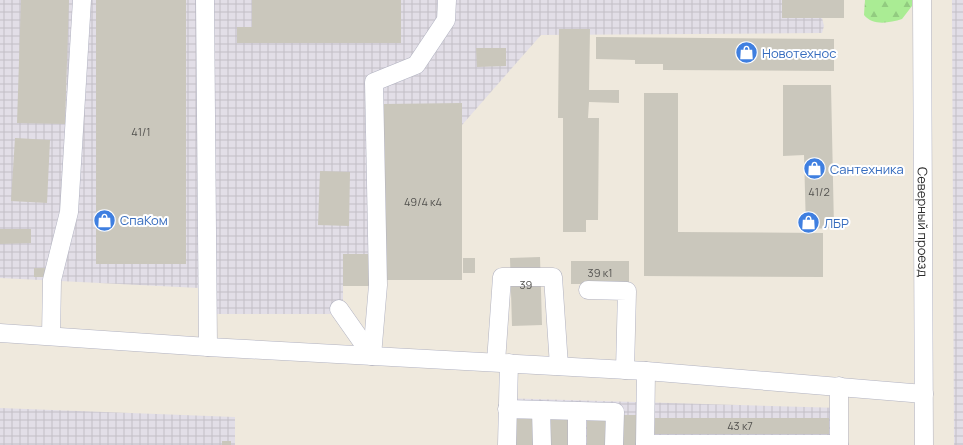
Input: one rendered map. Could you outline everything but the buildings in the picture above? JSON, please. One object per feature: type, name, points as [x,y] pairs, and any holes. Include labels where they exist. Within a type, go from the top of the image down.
[{"type":"street","points":[[51,336],[52,280],[69,212],[82,0]]},
{"type":"street","points":[[205,0],[208,347]]},
{"type":"street","points":[[372,356],[378,286],[374,82],[416,65],[446,20],[447,0]]},
{"type":"street","name":"Северный проезд","points":[[922,0],[924,445]]},
{"type":"street","points":[[507,445],[507,409],[502,363],[502,277],[553,277],[558,366]]},
{"type":"street","points":[[588,290],[627,291],[625,370]]},
{"type":"street","points":[[340,309],[372,356]]},
{"type":"street","points":[[0,333],[208,347],[646,371],[924,394]]},
{"type":"street","points":[[646,371],[645,444],[839,444],[839,386]]},
{"type":"street","points":[[507,409],[615,412],[614,445]]},
{"type":"street","points":[[542,410],[542,445]]},
{"type":"street","points":[[577,411],[577,445]]},
{"type":"shaded area","points":[[0,0],[782,0],[782,18],[822,18],[824,26],[822,33],[541,35],[462,125],[462,280],[385,280],[384,285],[343,286],[343,300],[339,309],[334,314],[209,314],[199,288],[0,278]]},
{"type":"shaded area","points":[[952,0],[963,0],[963,445],[954,445]]},
{"type":"shaded area","points":[[499,398],[841,408],[841,445],[499,445]]},
{"type":"shaded area","points":[[0,408],[235,417],[235,445],[0,445]]},
{"type":"green space","points":[[865,0],[912,0],[912,6],[902,19],[882,23],[872,21],[864,15]]},
{"type":"place","name":"Новотехнос","points":[[747,53]]},
{"type":"place","name":"Сантехника","points":[[815,169]]},
{"type":"place","name":"СпаКом","points":[[105,220]]},
{"type":"place","name":"ЛБР","points":[[809,223]]}]
